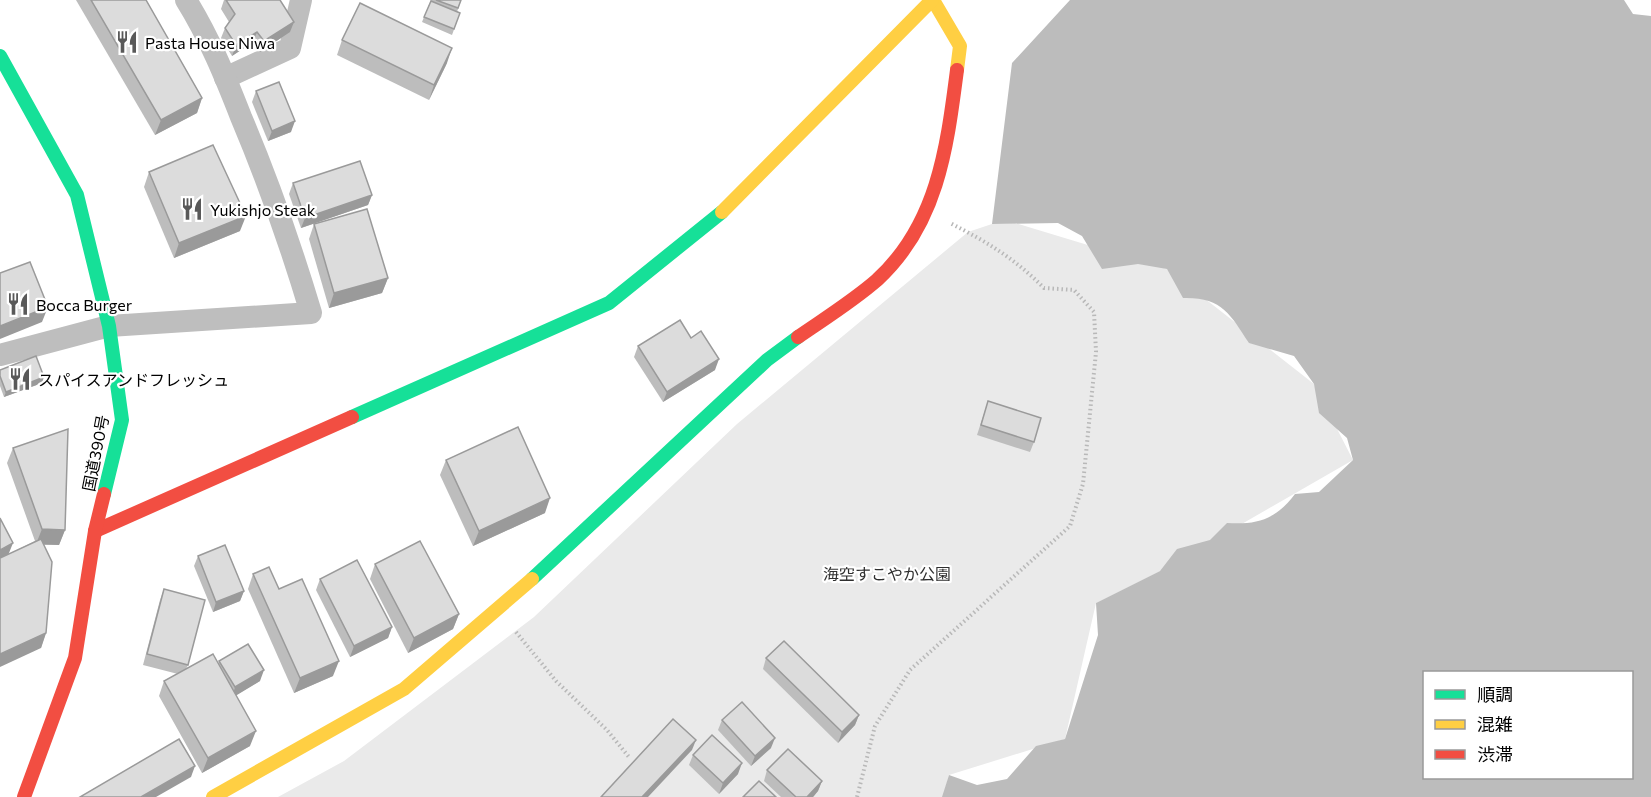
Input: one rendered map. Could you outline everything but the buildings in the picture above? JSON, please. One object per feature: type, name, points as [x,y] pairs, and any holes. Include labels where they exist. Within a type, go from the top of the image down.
[{"type":"main road","points":[[95,531],[609,303],[720,214],[933,0],[960,46],[946,154],[925,211],[908,244],[877,280],[767,360],[498,611],[404,689],[213,797]]},
{"type":"main road","name":"国道390号","points":[[0,56],[77,195],[109,326],[122,420],[95,531],[75,658],[24,797]]},
{"type":"street","points":[[0,355],[109,326],[311,313],[291,244],[208,35],[186,0]]},
{"type":"street","points":[[225,78],[290,48],[301,0]]},
{"type":"path","points":[[857,797],[875,726],[910,670],[1070,526],[1083,483],[1096,352],[1094,312],[1074,290],[1044,288],[1028,272],[984,239],[925,211]]},
{"type":"path","points":[[498,611],[556,681],[607,730],[629,757]]},
{"type":"green space","name":"海空すこやか公園","points":[[1015,223],[1167,269],[1314,384],[1353,460],[1160,571],[1096,603],[1065,739],[949,775],[943,797],[278,797],[344,761],[534,617],[737,424],[968,232],[992,224]]},
{"type":"shaded area","points":[[1070,0],[1624,0],[1633,14],[1651,16],[1651,797],[942,797],[949,775],[977,785],[1007,779],[1036,746],[1065,739],[1098,635],[1096,603],[1160,571],[1177,549],[1210,540],[1227,523],[1248,523],[1266,519],[1288,503],[1295,494],[1319,492],[1353,460],[1347,438],[1319,413],[1314,384],[1294,356],[1249,343],[1230,316],[1216,304],[1196,298],[1183,298],[1167,269],[1138,264],[1102,269],[1082,236],[1058,223],[992,224],[1012,63]]},
{"type":"traffic: fast","points":[[0,56],[77,195],[109,326],[122,420],[104,494]]},
{"type":"traffic: fast","points":[[352,417],[609,303],[722,212]]},
{"type":"traffic: fast","points":[[532,579],[767,360],[798,337]]},
{"type":"traffic: slow","points":[[722,212],[932,0]]},
{"type":"traffic: slow","points":[[933,0],[960,46],[957,70]]},
{"type":"traffic: slow","points":[[213,797],[404,689],[532,579]]},
{"type":"traffic: jam","points":[[798,337],[877,280],[898,258],[914,234],[936,183],[949,127],[957,70]]},
{"type":"traffic: jam","points":[[95,531],[352,417]]},
{"type":"traffic: jam","points":[[24,797],[75,658],[95,531],[104,494]]},
{"type":"place","name":"Pasta House Niwa","points":[[127,42]]},
{"type":"place","name":"Yukishjo Steak","points":[[192,209]]},
{"type":"place","name":"Bocca Burger","points":[[18,304]]},
{"type":"place","name":"スパイスアンドフレッシュ","points":[[20,379]]}]
